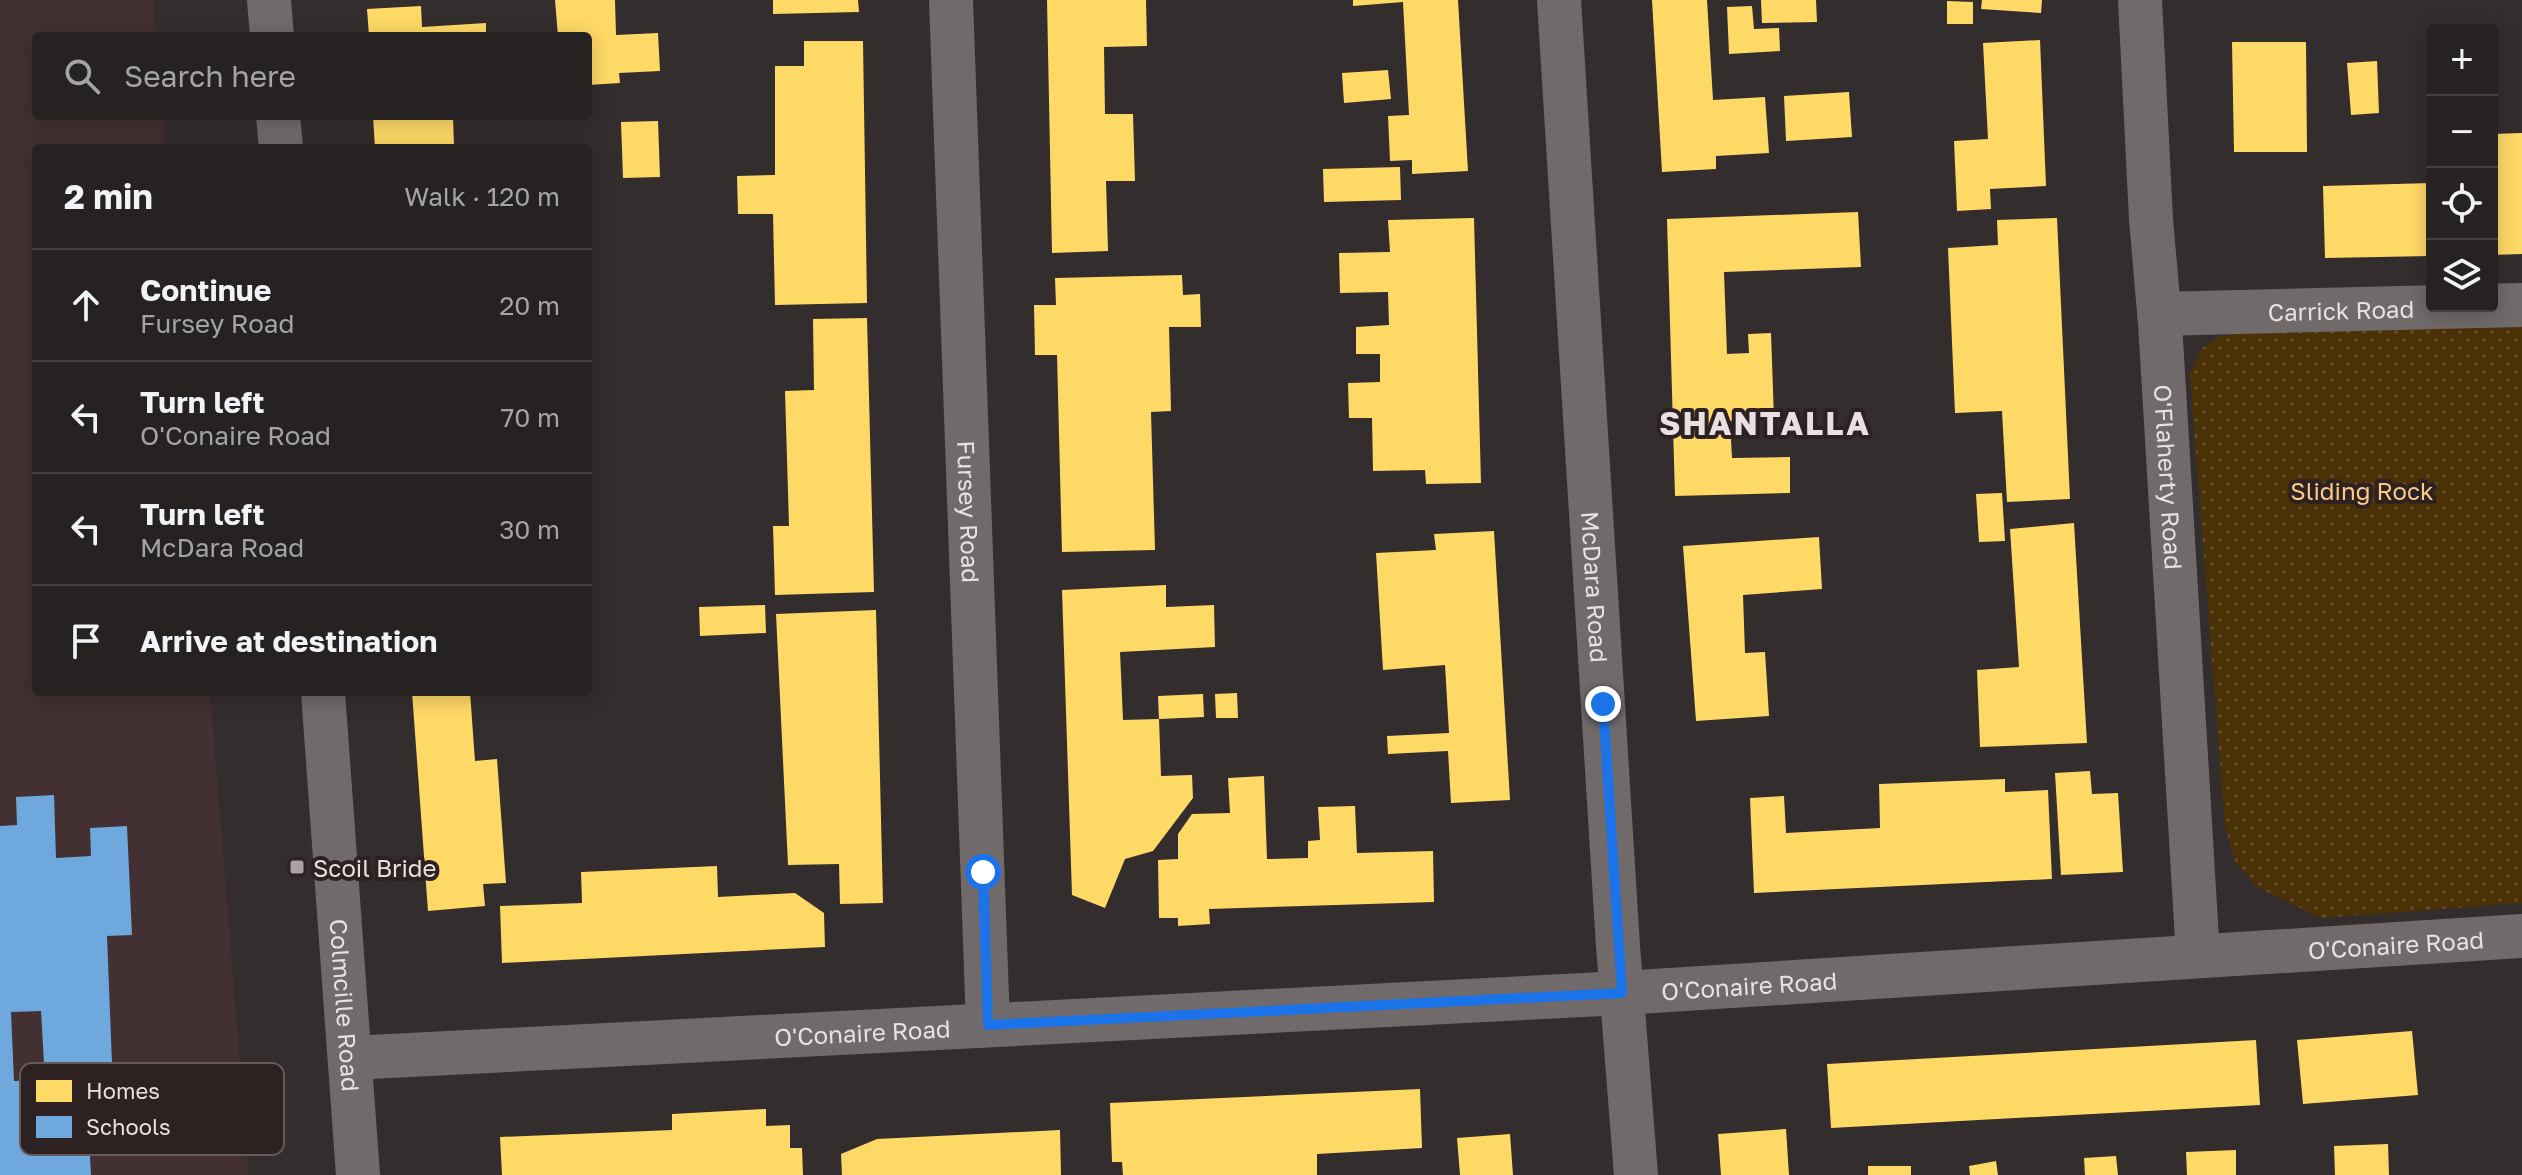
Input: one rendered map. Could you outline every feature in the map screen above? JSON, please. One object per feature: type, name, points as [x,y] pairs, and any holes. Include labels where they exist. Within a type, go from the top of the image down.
[{"type":"street","points":[[269,0],[272,32]]},
{"type":"street","name":"Fursey Road","points":[[951,0],[988,1025]]},
{"type":"street","name":"McDara Road","points":[[1559,0],[1636,1175]]},
{"type":"street","name":"O'Flaherty Road","points":[[2140,0],[2198,956]]},
{"type":"street","points":[[278,120],[281,144]]},
{"type":"street","name":"Carrick Road","points":[[2159,314],[2522,305]]},
{"type":"street","name":"Colmcille Road","points":[[323,696],[358,1175]]},
{"type":"street","name":"O'Conaire Road","points":[[351,1058],[1622,993],[2522,936]]},
{"type":"shaded area","points":[[0,0],[153,0],[156,32],[32,32],[32,120],[163,120],[165,144],[32,144],[32,696],[210,696],[240,1063],[20,1063],[20,1155],[247,1155],[249,1175],[0,1175]]},
{"type":"green space","name":"Sliding Rock","points":[[2522,327],[2522,903],[2321,918],[2257,887],[2236,863],[2225,827],[2190,374],[2201,349],[2220,336],[2251,331]]},
{"type":"building: Homes","points":[[555,0],[615,0],[616,35],[658,33],[660,71],[619,73],[620,83],[592,85],[592,32],[558,32]]},
{"type":"building: Homes","points":[[773,0],[858,0],[859,12],[773,14]]},
{"type":"building: Homes","points":[[1047,0],[1146,0],[1147,46],[1104,47],[1105,114],[1133,114],[1135,181],[1106,181],[1108,251],[1052,253]]},
{"type":"building: Homes","points":[[1353,0],[1458,0],[1468,171],[1412,174],[1412,160],[1390,161],[1388,116],[1409,115],[1403,2],[1353,6]]},
{"type":"building: Homes","points":[[1652,0],[1707,0],[1713,100],[1765,97],[1769,153],[1716,156],[1716,169],[1662,172]]},
{"type":"building: Homes","points":[[1761,0],[1816,0],[1817,22],[1762,23]]},
{"type":"building: Homes","points":[[1982,0],[2042,0],[2041,13],[1981,9]]},
{"type":"building: Homes","points":[[1947,1],[1973,2],[1973,24],[1947,24]]},
{"type":"building: Homes","points":[[421,6],[422,27],[486,23],[486,32],[369,32],[367,9]]},
{"type":"building: Homes","points":[[1752,6],[1754,29],[1779,28],[1780,51],[1729,54],[1727,7]]},
{"type":"building: Homes","points":[[2040,40],[2046,186],[1990,189],[1991,209],[1957,211],[1954,141],[1988,139],[1983,43]]},
{"type":"building: Homes","points":[[804,41],[863,41],[867,303],[775,305],[773,214],[738,214],[737,176],[775,175],[775,66],[804,66]]},
{"type":"building: Homes","points":[[2232,42],[2306,42],[2307,152],[2234,152]]},
{"type":"building: Homes","points":[[2377,61],[2379,113],[2351,115],[2347,63]]},
{"type":"building: Homes","points":[[1388,70],[1391,99],[1344,103],[1342,73]]},
{"type":"building: Homes","points":[[1849,92],[1852,137],[1786,141],[1784,96]]},
{"type":"building: Homes","points":[[373,120],[453,120],[454,144],[375,144]]},
{"type":"building: Homes","points":[[658,121],[660,177],[623,178],[621,122]]},
{"type":"building: Homes","points":[[2522,133],[2522,254],[2498,255],[2498,134]]},
{"type":"building: Homes","points":[[1400,167],[1401,200],[1324,202],[1323,169]]},
{"type":"building: Homes","points":[[2426,183],[2426,256],[2325,258],[2323,186]]},
{"type":"building: Homes","points":[[1858,212],[1861,267],[1724,272],[1727,354],[1749,353],[1748,334],[1771,333],[1774,419],[1730,421],[1732,458],[1790,457],[1790,493],[1675,496],[1667,219]]},
{"type":"building: Homes","points":[[1474,218],[1481,483],[1426,484],[1425,470],[1373,471],[1372,418],[1349,418],[1348,383],[1380,382],[1380,354],[1356,354],[1356,327],[1389,325],[1388,292],[1340,293],[1339,253],[1390,252],[1388,220]]},
{"type":"building: Homes","points":[[2057,218],[2070,499],[2007,502],[2002,411],[1955,413],[1948,248],[1998,245],[1997,220]]},
{"type":"building: Homes","points":[[1182,275],[1183,295],[1200,294],[1201,327],[1169,327],[1171,411],[1151,412],[1155,550],[1062,552],[1057,355],[1035,355],[1034,305],[1056,305],[1055,278]]},
{"type":"building: Homes","points":[[867,318],[874,592],[775,595],[773,526],[789,526],[785,391],[814,390],[813,319]]},
{"type":"building: Homes","points":[[2002,493],[2005,541],[1979,542],[1976,494]]},
{"type":"building: Homes","points":[[2074,523],[2087,743],[1980,747],[1977,670],[2019,667],[2010,529]]},
{"type":"building: Homes","points":[[1494,531],[1510,800],[1451,803],[1448,751],[1388,754],[1387,736],[1449,733],[1445,665],[1383,670],[1376,553],[1436,550],[1434,534]]},
{"type":"building: Homes","points":[[1819,537],[1822,589],[1743,595],[1745,653],[1765,652],[1769,716],[1696,721],[1683,546]]},
{"type":"building: Homes","points":[[1166,585],[1166,607],[1214,605],[1215,647],[1120,652],[1123,720],[1159,719],[1161,776],[1192,775],[1193,798],[1153,851],[1125,859],[1105,908],[1072,895],[1062,590]]},
{"type":"building: Homes","points":[[765,605],[766,633],[700,636],[699,607]]},
{"type":"building: Homes","points":[[876,610],[883,903],[840,904],[839,864],[788,865],[776,614]]},
{"type":"building: Homes","points":[[1237,693],[1238,718],[1216,718],[1215,694]]},
{"type":"building: Homes","points":[[1203,694],[1204,717],[1159,719],[1158,696]]},
{"type":"building: Homes","points":[[412,696],[470,696],[475,761],[497,759],[506,883],[483,884],[485,906],[428,911]]},
{"type":"building: Homes","points":[[2090,771],[2092,794],[2118,793],[2123,872],[2061,875],[2055,773]]},
{"type":"building: Homes","points":[[1264,776],[1267,859],[1308,858],[1308,841],[1320,840],[1318,807],[1355,806],[1357,853],[1433,851],[1434,902],[1209,909],[1210,924],[1178,926],[1178,918],[1159,918],[1158,860],[1178,859],[1178,834],[1192,814],[1230,813],[1228,778]]},
{"type":"building: Homes","points":[[2005,779],[2005,792],[2048,790],[2052,879],[1754,893],[1750,798],[1784,796],[1786,833],[1880,828],[1879,784]]},
{"type":"building: Homes","points":[[717,866],[718,897],[795,893],[824,913],[825,947],[502,963],[500,906],[582,903],[581,872]]},
{"type":"building: Homes","points":[[2412,1031],[2418,1095],[2303,1104],[2297,1040]]},
{"type":"building: Homes","points":[[2256,1040],[2260,1105],[1831,1128],[1827,1064]]},
{"type":"building: Homes","points":[[1420,1089],[1422,1148],[1317,1154],[1317,1175],[1123,1175],[1122,1162],[1112,1162],[1110,1103]]},
{"type":"building: Homes","points":[[766,1109],[766,1126],[790,1125],[790,1148],[802,1148],[803,1175],[502,1175],[500,1137],[672,1130],[672,1114]]},
{"type":"building: Homes","points":[[1786,1129],[1789,1175],[1721,1175],[1718,1134]]},
{"type":"building: Homes","points":[[1060,1130],[1061,1175],[842,1175],[841,1154],[877,1139]]},
{"type":"building: Homes","points":[[1510,1134],[1513,1175],[1460,1175],[1457,1138]]},
{"type":"building: Homes","points":[[2388,1144],[2389,1175],[2335,1175],[2334,1146]]},
{"type":"building: Homes","points":[[2236,1150],[2236,1175],[2187,1175],[2186,1152]]},
{"type":"building: Homes","points":[[2116,1156],[2118,1175],[2085,1175],[2084,1158]]},
{"type":"building: Homes","points":[[1996,1161],[1998,1175],[1970,1175],[1969,1166]]},
{"type":"building: Homes","points":[[1868,1166],[1911,1166],[1911,1175],[1868,1175]]},
{"type":"building: Schools","points":[[54,795],[56,858],[91,856],[90,828],[127,826],[132,935],[107,936],[112,1063],[44,1063],[41,1011],[11,1012],[14,1081],[20,1081],[20,1155],[90,1155],[91,1175],[0,1175],[0,826],[17,825],[16,797]]},
{"type":"place","name":"Scoil Bride","points":[[297,867]]},
{"type":"district","name":"SHANTALLA","points":[[1765,423]]},
{"type":"route","points":[[983,872],[988,1025],[1622,993],[1603,704]]}]
